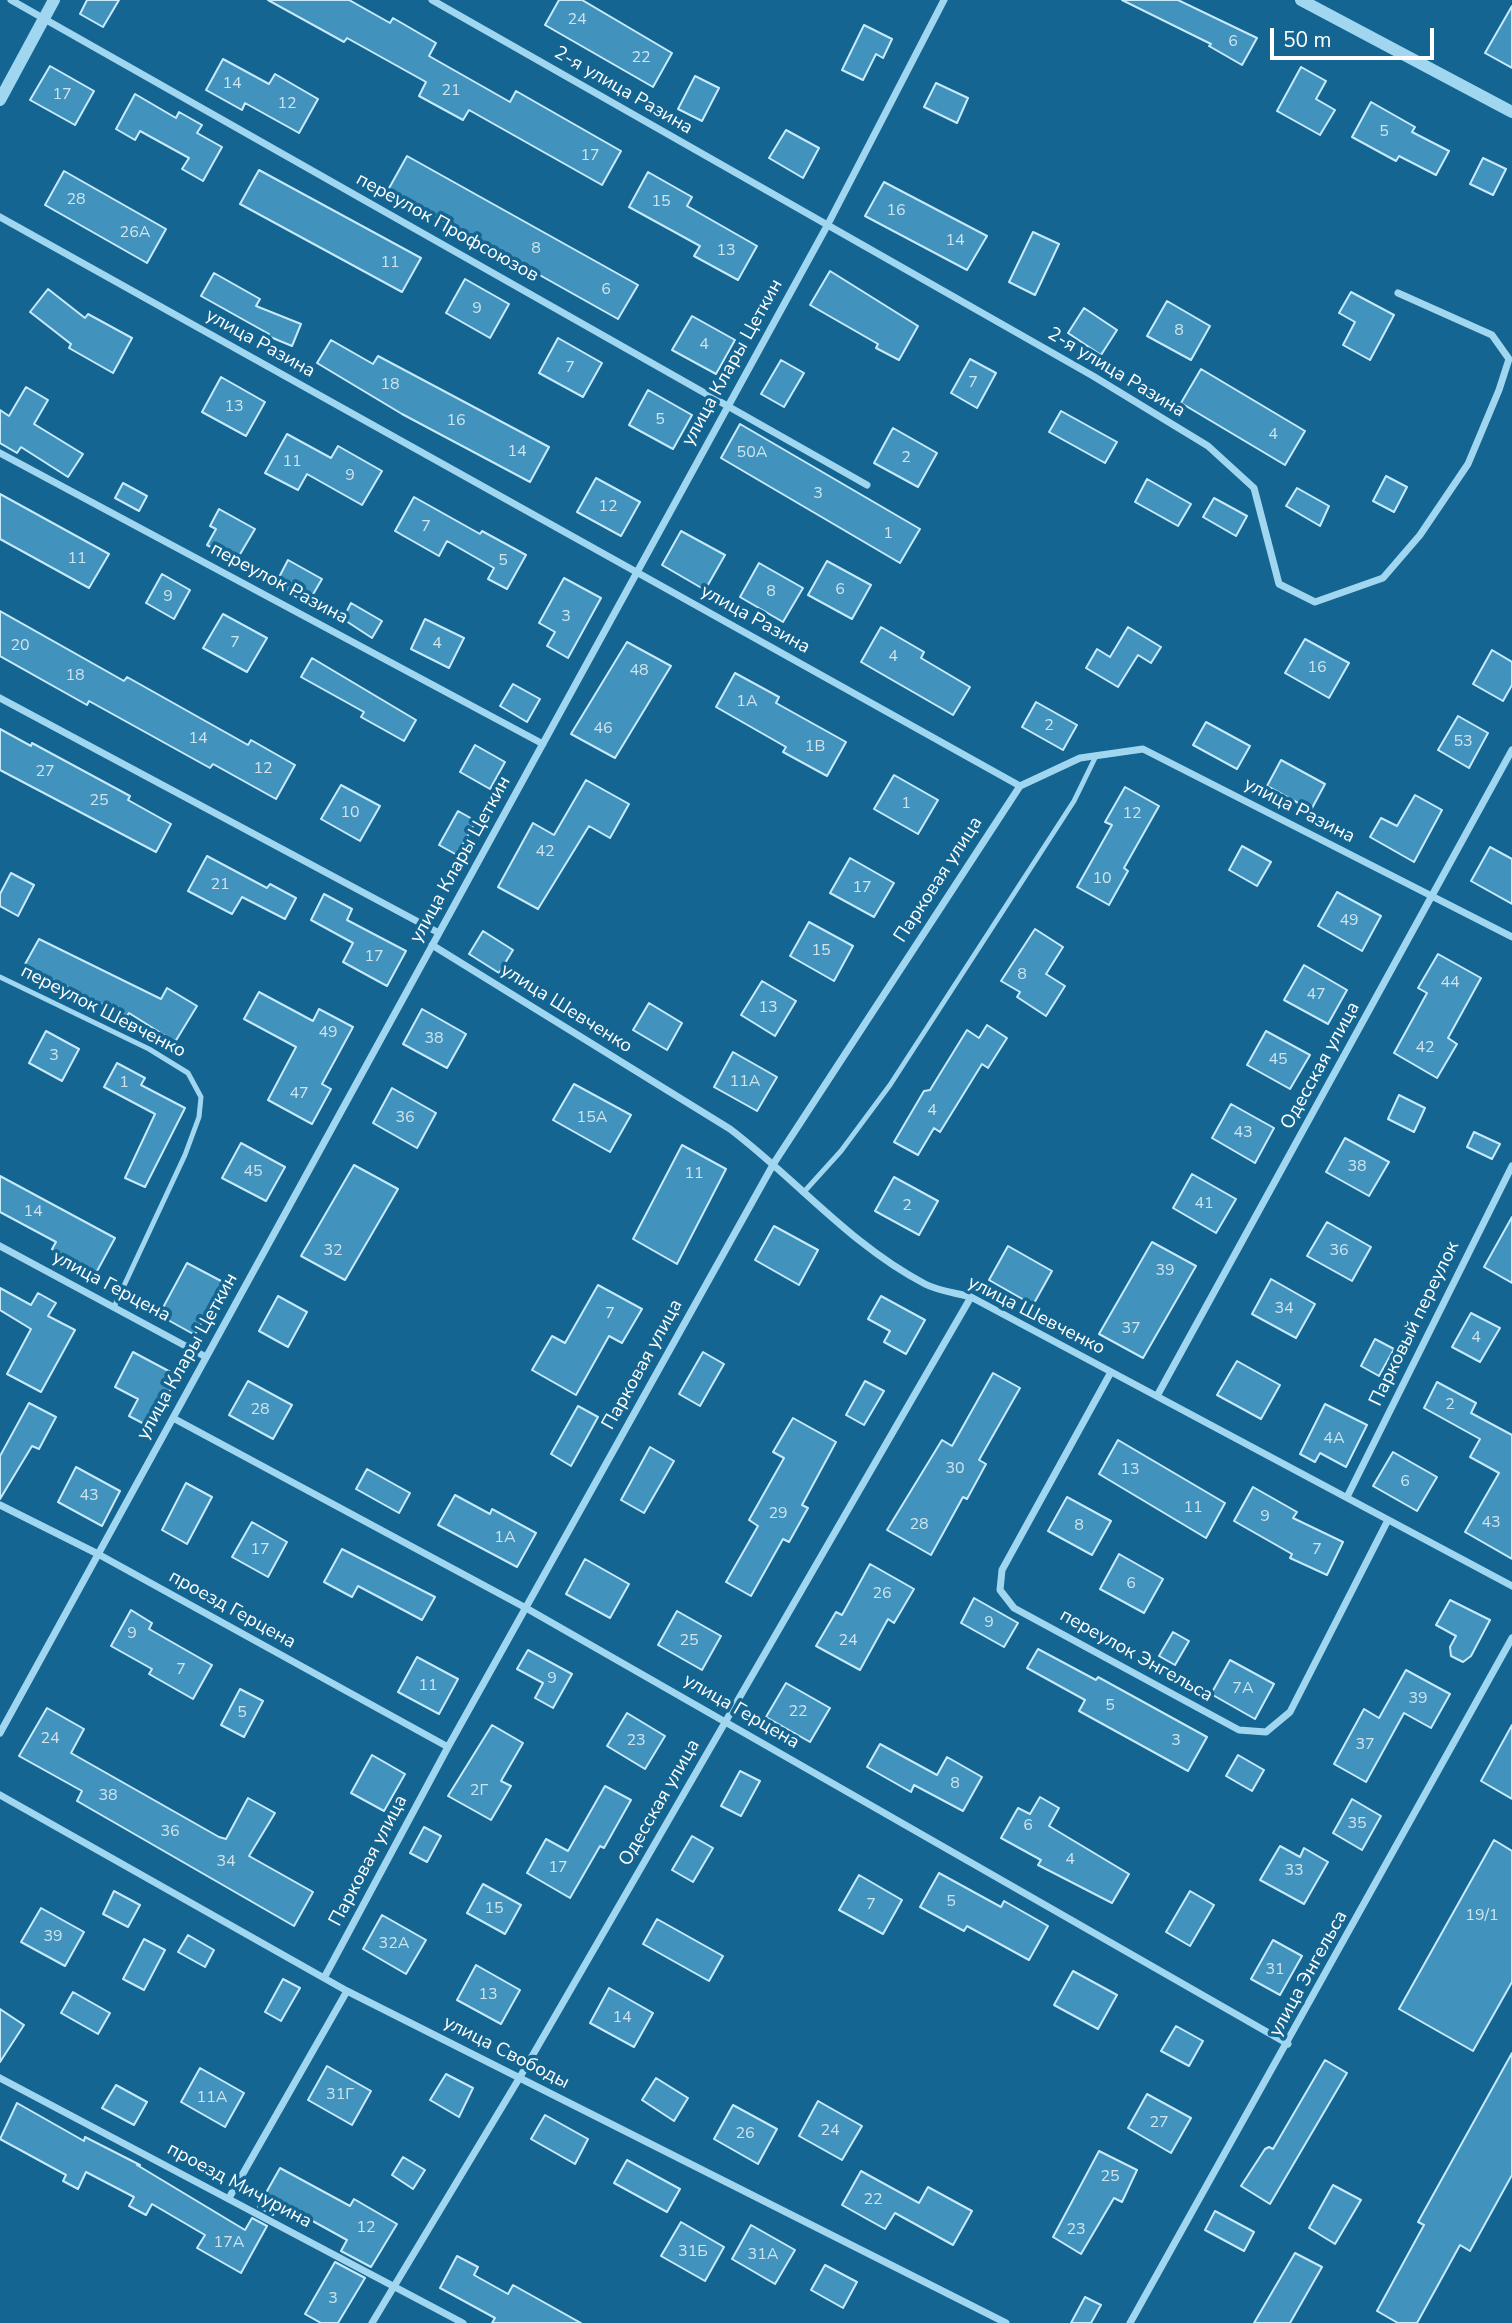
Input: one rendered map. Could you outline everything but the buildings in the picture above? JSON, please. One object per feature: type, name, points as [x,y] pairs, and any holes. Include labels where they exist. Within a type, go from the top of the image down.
[{"type":"street","name":"переулок Профсоюзов","points":[[11,0],[867,485]]},
{"type":"street","points":[[0,100],[54,0]]},
{"type":"street","name":"2-я улица Разина","points":[[432,0],[1093,376],[1208,446],[1254,488],[1263,533],[1279,584],[1315,602],[1383,579],[1420,535],[1468,464],[1509,359],[1492,335],[1398,293]]},
{"type":"street","name":"улица Клары Цеткин","points":[[0,1733],[827,226],[944,0]]},
{"type":"street","points":[[1301,0],[1512,112]]},
{"type":"street","name":"улица Разина","points":[[0,217],[1020,786],[1080,758],[1143,749],[1512,937]]},
{"type":"street","name":"переулок Разина","points":[[0,453],[543,744]]},
{"type":"street","points":[[0,698],[439,933]]},
{"type":"street","name":"Одесская улица","points":[[1157,1396],[1512,750]]},
{"type":"street","name":"Парковая улица","points":[[324,1978],[448,1746],[774,1163],[1020,786]]},
{"type":"street","name":"улица Шевченко","points":[[432,945],[730,1129],[774,1163],[803,1193],[873,1250],[926,1285],[971,1297],[1512,1586]]},
{"type":"street","name":"Парковый переулок","points":[[1347,1497],[1512,1166]]},
{"type":"street","name":"улица Герцена","points":[[0,1246],[206,1357]]},
{"type":"street","name":"Одесская улица","points":[[372,2323],[520,2077],[971,1297]]},
{"type":"street","name":"переулок Энгельса","points":[[1111,1372],[1002,1570],[1000,1590],[1014,1608],[1239,1730],[1266,1732],[1290,1712],[1388,1520]]},
{"type":"street","name":"улица Герцена","points":[[173,1418],[526,1608],[1010,1888],[1288,2044]]},
{"type":"street","name":"проезд Герцена","points":[[0,1505],[98,1554],[448,1746]]},
{"type":"street","name":"улица Энгельса","points":[[1130,2323],[1288,2044],[1512,1638]]},
{"type":"street","name":"улица Свободы","points":[[0,1795],[347,1991],[1006,2323]]},
{"type":"street","points":[[229,2198],[347,1991]]},
{"type":"street","name":"проезд Мичурина","points":[[0,2078],[463,2323]]},
{"type":"lane","points":[[803,1193],[841,1151],[890,1085],[1074,801],[1096,756]]},
{"type":"lane","name":"переулок Шевченко","points":[[0,977],[149,1049],[188,1073],[201,1097],[199,1117],[185,1154],[114,1307]]}]
